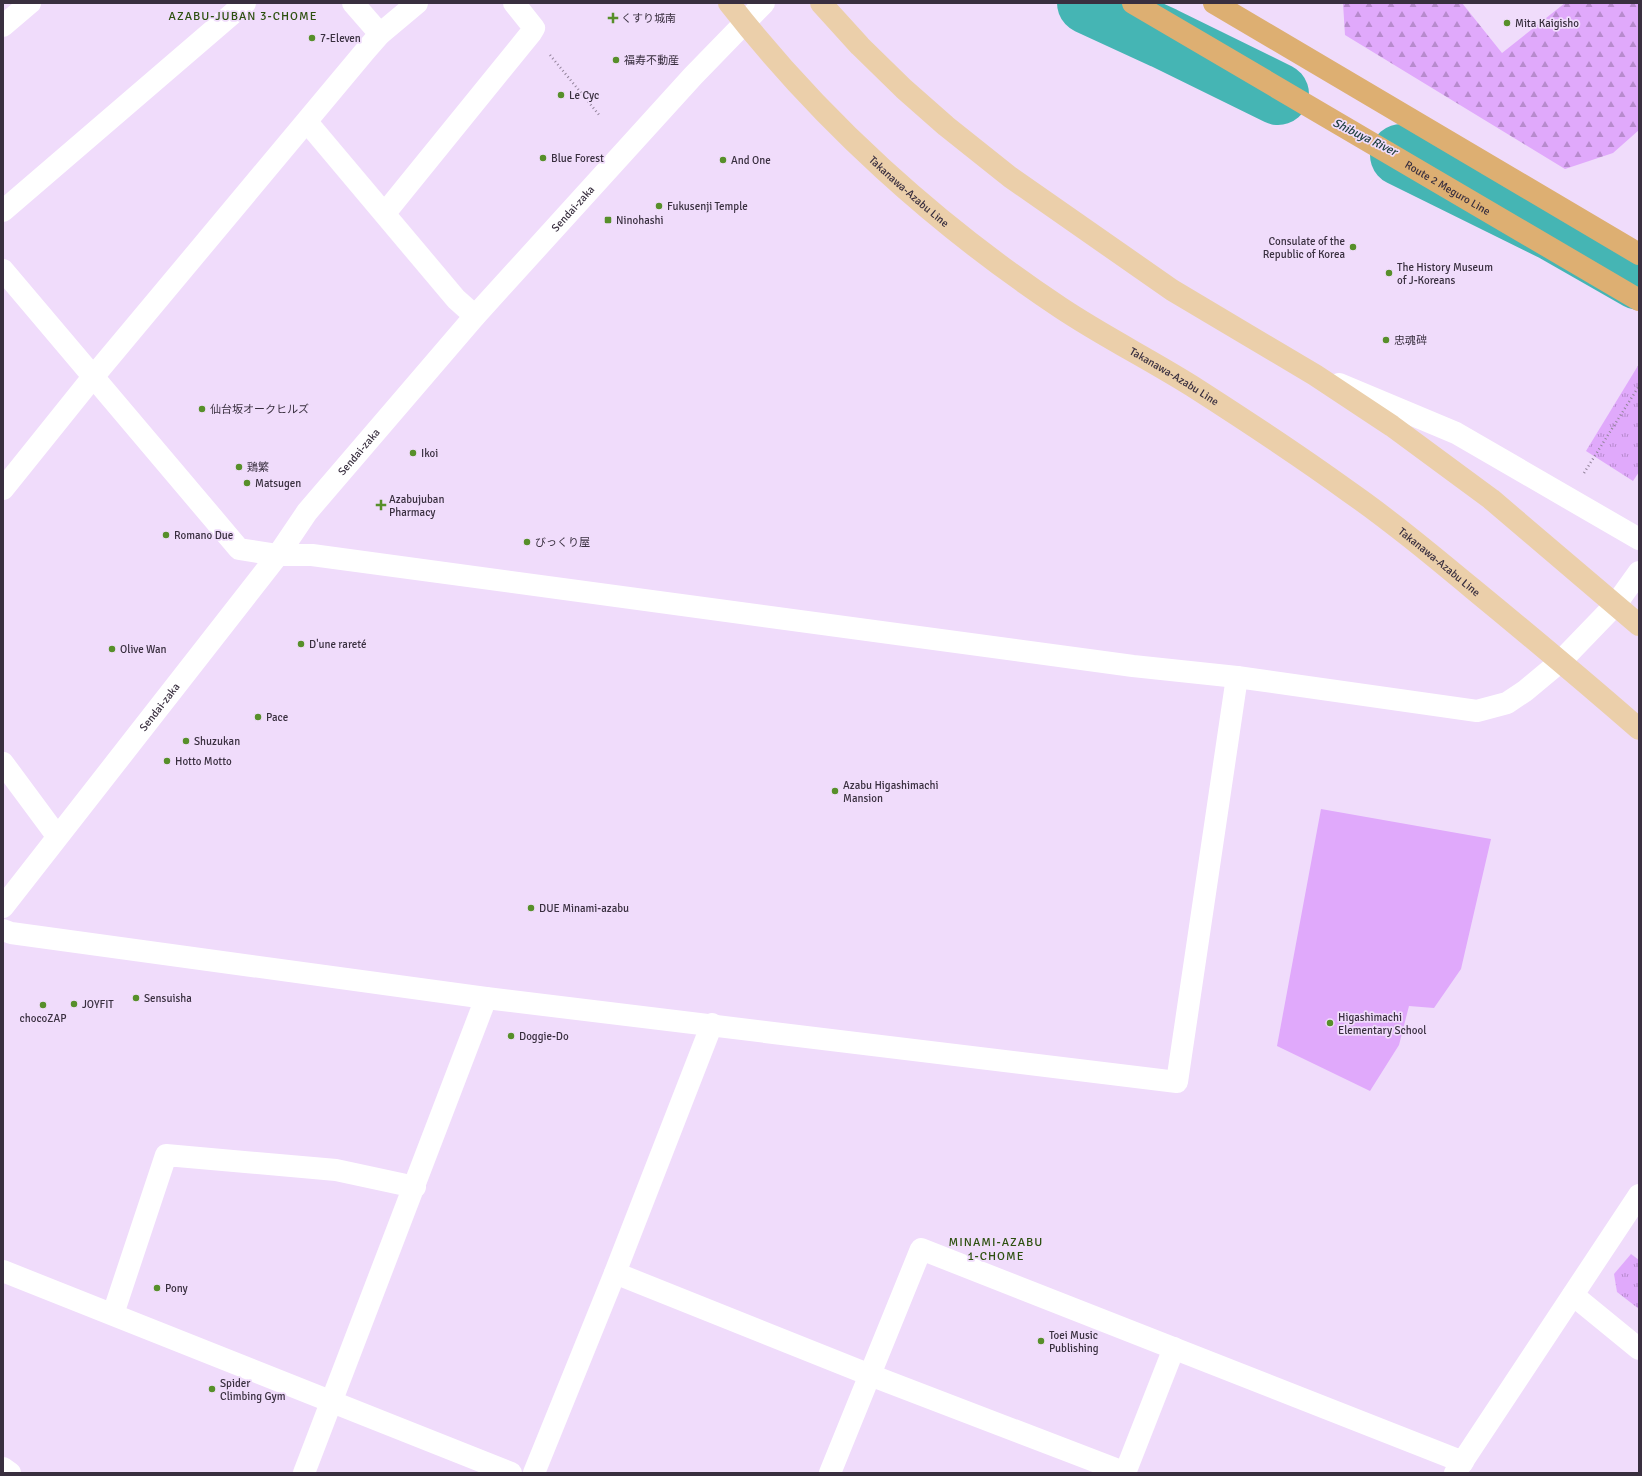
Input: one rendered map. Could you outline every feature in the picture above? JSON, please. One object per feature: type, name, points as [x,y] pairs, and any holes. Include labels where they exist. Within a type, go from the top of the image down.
[{"type":"highway","name":"Route 2 Meguro Line","points":[[1132,3],[1639,300]]},
{"type":"highway","points":[[1214,3],[1639,254]]},
{"type":"main road","name":"Takanawa-Azabu Line","points":[[729,3],[780,65],[853,140],[909,192],[985,254],[1062,308],[1191,386],[1350,492],[1438,560],[1560,661],[1639,729]]},
{"type":"main road","points":[[821,3],[860,46],[904,89],[946,126],[1010,177],[1172,290],[1315,375],[1392,426],[1491,499],[1639,625]]},
{"type":"street","points":[[3,26],[30,3]]},
{"type":"street","points":[[3,211],[245,3]]},
{"type":"street","points":[[353,3],[380,34]]},
{"type":"street","points":[[3,488],[93,377],[380,34],[417,3]]},
{"type":"street","points":[[385,213],[531,33],[534,28],[514,3]]},
{"type":"street","name":"Sendai-zaka","points":[[3,907],[57,836],[278,556],[307,512],[475,316],[682,88],[744,22],[764,3]]},
{"type":"street","points":[[307,122],[456,299],[475,316]]},
{"type":"street","points":[[3,270],[239,549],[278,556],[312,555],[1125,665],[1237,677],[1477,711],[1507,703],[1526,691],[1560,661],[1616,604],[1639,572]]},
{"type":"street","points":[[1315,375],[1456,433],[1639,539]]},
{"type":"street","points":[[3,930],[18,934],[486,998],[712,1024],[1177,1082],[1237,677]]},
{"type":"street","points":[[3,763],[57,836]]},
{"type":"street","points":[[304,1473],[415,1187],[486,998]]},
{"type":"street","points":[[534,1473],[712,1024]]},
{"type":"street","points":[[113,1314],[166,1155],[336,1170],[415,1187]]},
{"type":"street","points":[[830,1473],[921,1249],[1174,1348],[1459,1467],[1639,1195]]},
{"type":"street","points":[[3,1271],[511,1473]]},
{"type":"street","points":[[614,1273],[870,1375],[1125,1473],[1174,1348]]},
{"type":"street","points":[[1573,1295],[1639,1349]]},
{"type":"street","points":[[3,1468],[10,1473]]},
{"type":"path","points":[[531,33],[600,116]]},
{"type":"path","points":[[1584,473],[1639,386]]},
{"type":"green space","points":[[1343,3],[1462,3],[1502,53],[1565,3],[1639,3],[1639,130],[1613,153],[1565,169],[1345,35]]},
{"type":"green space","points":[[1639,364],[1639,472],[1633,481],[1586,451]]},
{"type":"green space","points":[[1321,809],[1491,839],[1461,969],[1434,1008],[1409,1006],[1399,1045],[1370,1091],[1277,1046]]},
{"type":"green space","points":[[1631,1254],[1639,1260],[1639,1309],[1617,1292],[1614,1274]]},
{"type":"waterway","name":"Shibuya River","points":[[1088,3],[1164,38],[1278,94]]},
{"type":"waterway","name":"Shibuya River","points":[[1401,155],[1555,231],[1639,279]]},
{"type":"place","name":"くすり城南","points":[[613,18]]},
{"type":"place","name":"Mita Kaigisho","points":[[1507,23]]},
{"type":"place","name":"7-Eleven","points":[[312,38]]},
{"type":"place","name":"福寿不動産","points":[[616,60]]},
{"type":"place","name":"Le Cyc","points":[[561,95]]},
{"type":"place","name":"Blue Forest","points":[[543,158]]},
{"type":"place","name":"And One","points":[[723,160]]},
{"type":"place","name":"Fukusenji Temple","points":[[659,206]]},
{"type":"place","name":"Ninohashi","points":[[608,220]]},
{"type":"place","name":"Consulate of the Republic of Korea","points":[[1353,247]]},
{"type":"place","name":"The History Museum of J-Koreans","points":[[1389,273]]},
{"type":"place","name":"忠魂碑","points":[[1386,340]]},
{"type":"place","name":"仙台坂オークヒルズ","points":[[202,409]]},
{"type":"place","name":"Ikoi","points":[[413,453]]},
{"type":"place","name":"鶏繁","points":[[239,467]]},
{"type":"place","name":"Matsugen","points":[[247,483]]},
{"type":"place","name":"Azabujuban Pharmacy","points":[[381,505]]},
{"type":"place","name":"Romano Due","points":[[166,535]]},
{"type":"place","name":"びっくり屋","points":[[527,542]]},
{"type":"place","name":"D'une rareté","points":[[301,644]]},
{"type":"place","name":"Olive Wan","points":[[112,649]]},
{"type":"place","name":"Pace","points":[[258,717]]},
{"type":"place","name":"Shuzukan","points":[[186,741]]},
{"type":"place","name":"Hotto Motto","points":[[167,761]]},
{"type":"place","name":"Azabu Higashimachi Mansion","points":[[835,791]]},
{"type":"place","name":"DUE Minami-azabu","points":[[531,908]]},
{"type":"place","name":"Sensuisha","points":[[136,998]]},
{"type":"place","name":"JOYFIT","points":[[74,1004]]},
{"type":"place","name":"chocoZAP","points":[[43,1005]]},
{"type":"place","name":"Higashimachi Elementary School","points":[[1330,1023]]},
{"type":"place","name":"Doggie-Do","points":[[511,1036]]},
{"type":"place","name":"Pony","points":[[157,1288]]},
{"type":"place","name":"Toei Music Publishing","points":[[1041,1341]]},
{"type":"place","name":"Spider Climbing Gym","points":[[212,1389]]},
{"type":"district","name":"AZABU-JUBAN 3-CHOME","points":[[243,16]]},
{"type":"district","name":"MINAMI-AZABU 1-CHOME","points":[[996,1249]]}]
